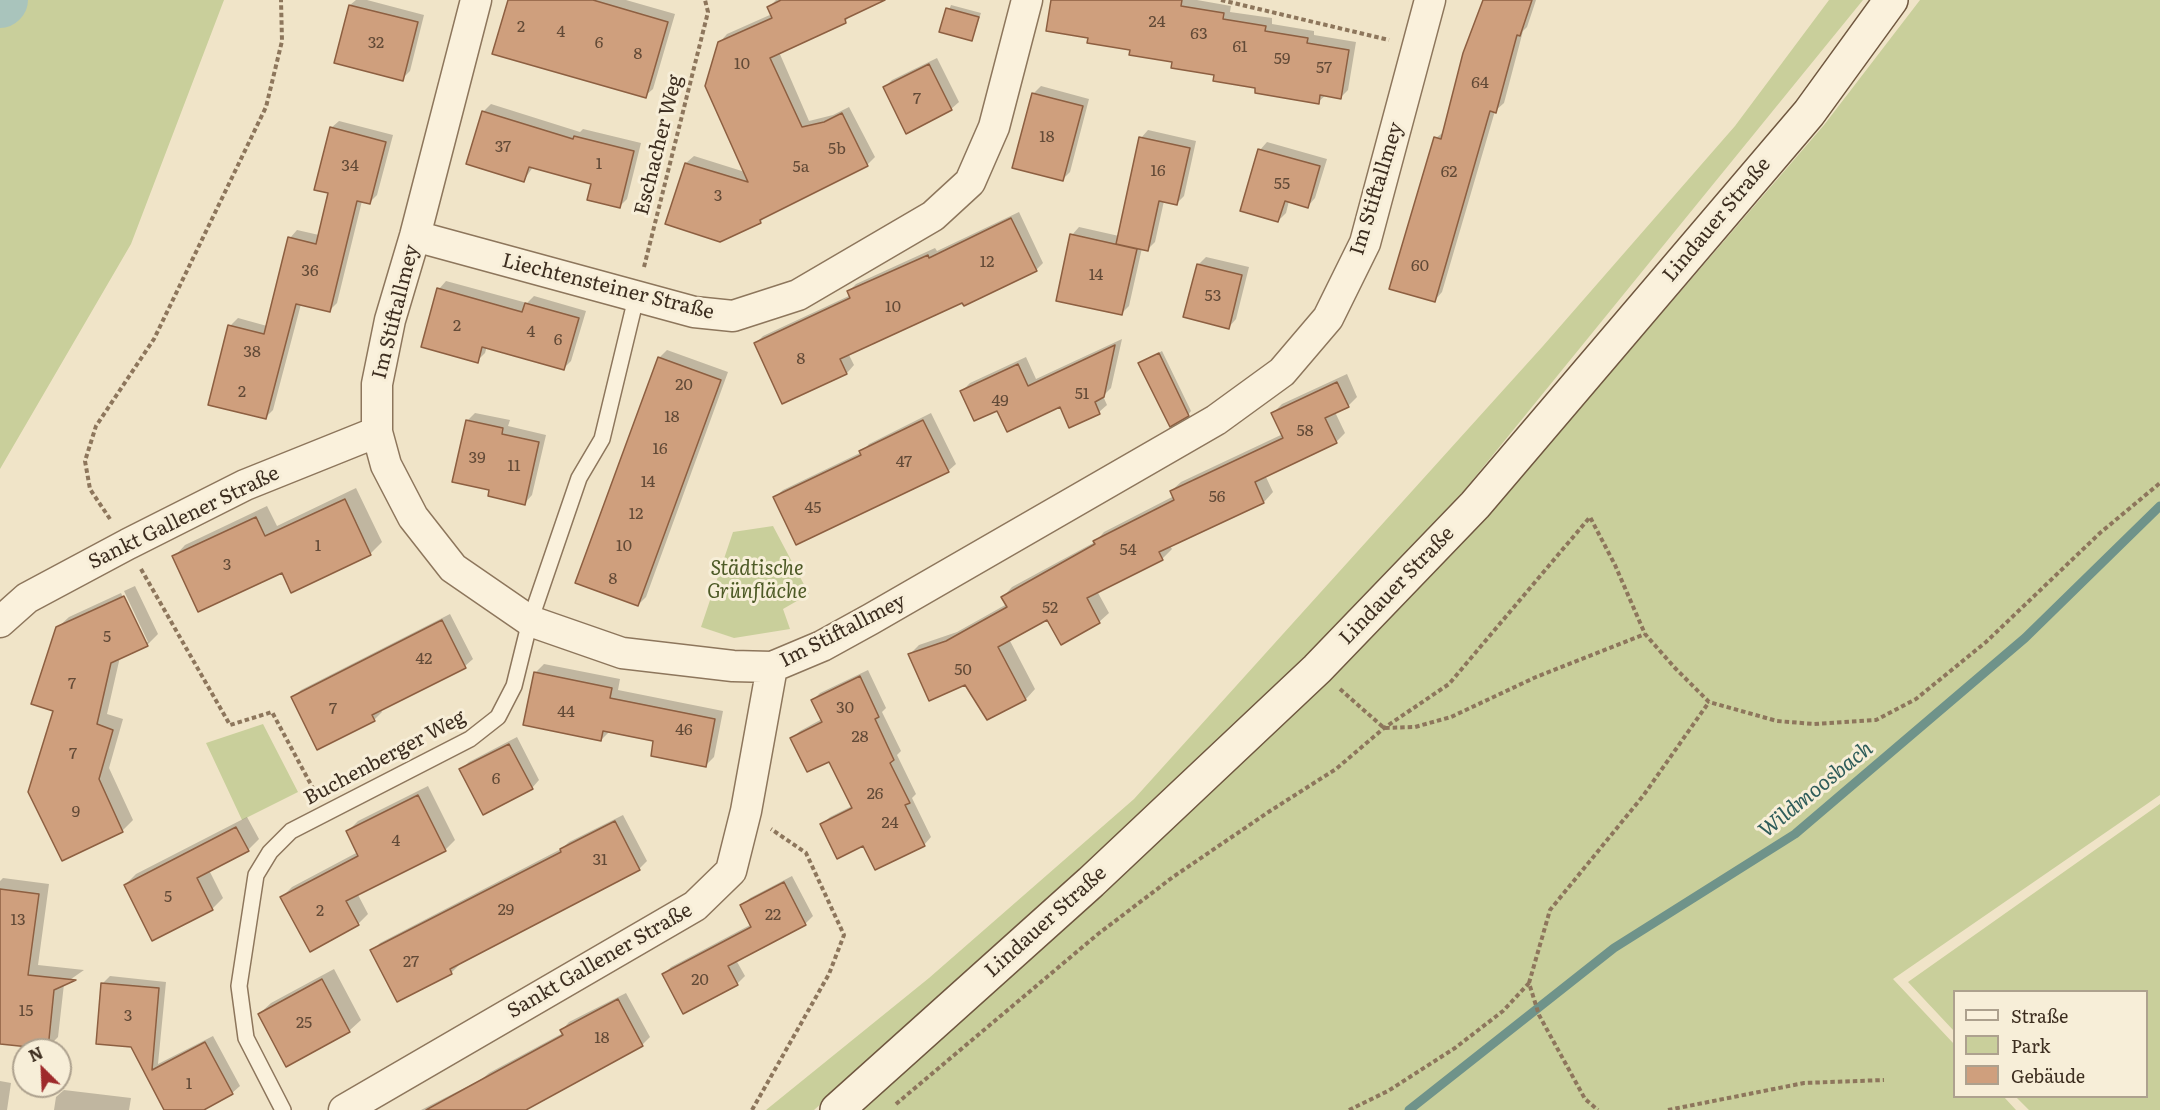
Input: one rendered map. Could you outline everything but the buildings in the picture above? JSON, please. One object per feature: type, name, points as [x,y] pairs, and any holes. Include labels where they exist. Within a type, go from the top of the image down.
[{"type":"main road","name":"Lindauer Straße","points":[[837,1110],[1091,882],[1317,669],[1483,496],[1809,112],[1891,0]]},
{"type":"street","name":"Im Stiftallmey","points":[[476,0],[415,236],[390,320],[376,384],[377,432],[386,465],[413,517],[453,568],[530,621],[622,653],[733,666],[772,667],[822,646],[871,619],[1206,426],[1282,372],[1328,318],[1365,243],[1430,0]]},
{"type":"street","name":"Liechtensteiner Straße","points":[[415,236],[694,312],[733,316],[798,295],[933,216],[970,182],[994,127],[1027,0]]},
{"type":"street","name":"Sankt Gallener Straße","points":[[0,622],[27,598],[245,485],[377,432]]},
{"type":"street","name":"Sankt Gallener Straße","points":[[344,1110],[695,906],[731,871],[746,811],[772,667]]},
{"type":"lane","name":"Buchenberger Weg","points":[[283,1110],[246,1038],[239,986],[256,875],[270,852],[291,831],[470,739],[498,717],[514,686],[530,621],[579,478],[602,439],[636,297]]},
{"type":"path","points":[[281,0],[282,41],[266,107],[154,339],[96,426],[85,461],[90,489],[128,544],[230,725],[272,711],[326,813]]},
{"type":"path","name":"Eschacher Weg","points":[[636,297],[708,12],[705,0]]},
{"type":"path","points":[[1221,0],[1417,46]]},
{"type":"path","points":[[888,1110],[1098,934],[1173,877],[1336,769],[1384,728],[1449,684],[1590,517],[1615,565],[1645,634],[1674,668],[1709,702],[1777,721],[1814,724],[1876,720],[1895,711],[1943,680],[2091,541],[2160,483]]},
{"type":"path","points":[[1317,669],[1384,728],[1416,727],[1451,717],[1536,677],[1645,634]]},
{"type":"path","points":[[1349,1110],[1388,1091],[1455,1048],[1503,1011],[1529,983],[1550,910],[1643,796],[1709,702]]},
{"type":"path","points":[[746,811],[806,853],[844,935],[828,974],[752,1110]]},
{"type":"path","points":[[1529,983],[1539,1015],[1585,1099],[1598,1110]]},
{"type":"path","points":[[1668,1110],[1804,1083],[1884,1080]]},
{"type":"green space","points":[[0,0],[224,0],[131,244],[0,469]]},
{"type":"green space","points":[[1829,0],[1863,0],[1462,493],[1304,660],[1083,872],[814,1110],[766,1110],[929,978],[1134,799],[1543,346],[1735,126]]},
{"type":"green space","points":[[1920,0],[2160,0],[2160,795],[1893,979],[1953,1043],[1953,1098],[2005,1098],[2016,1110],[858,1110],[1487,516],[1824,125]]},
{"type":"green space","name":"Städtische Grünfläche","points":[[773,526],[809,594],[783,609],[790,629],[734,638],[701,627],[733,532]]},
{"type":"green space","points":[[263,724],[298,792],[242,820],[206,743]]},
{"type":"green space","points":[[2160,804],[2160,1110],[2029,1110],[2017,1098],[2148,1098],[2148,990],[1953,990],[1953,1030],[1908,982]]},
{"type":"waterway","name":"Wildmoosbach","points":[[1409,1110],[1614,948],[1795,834],[2025,638],[2160,506]]}]
